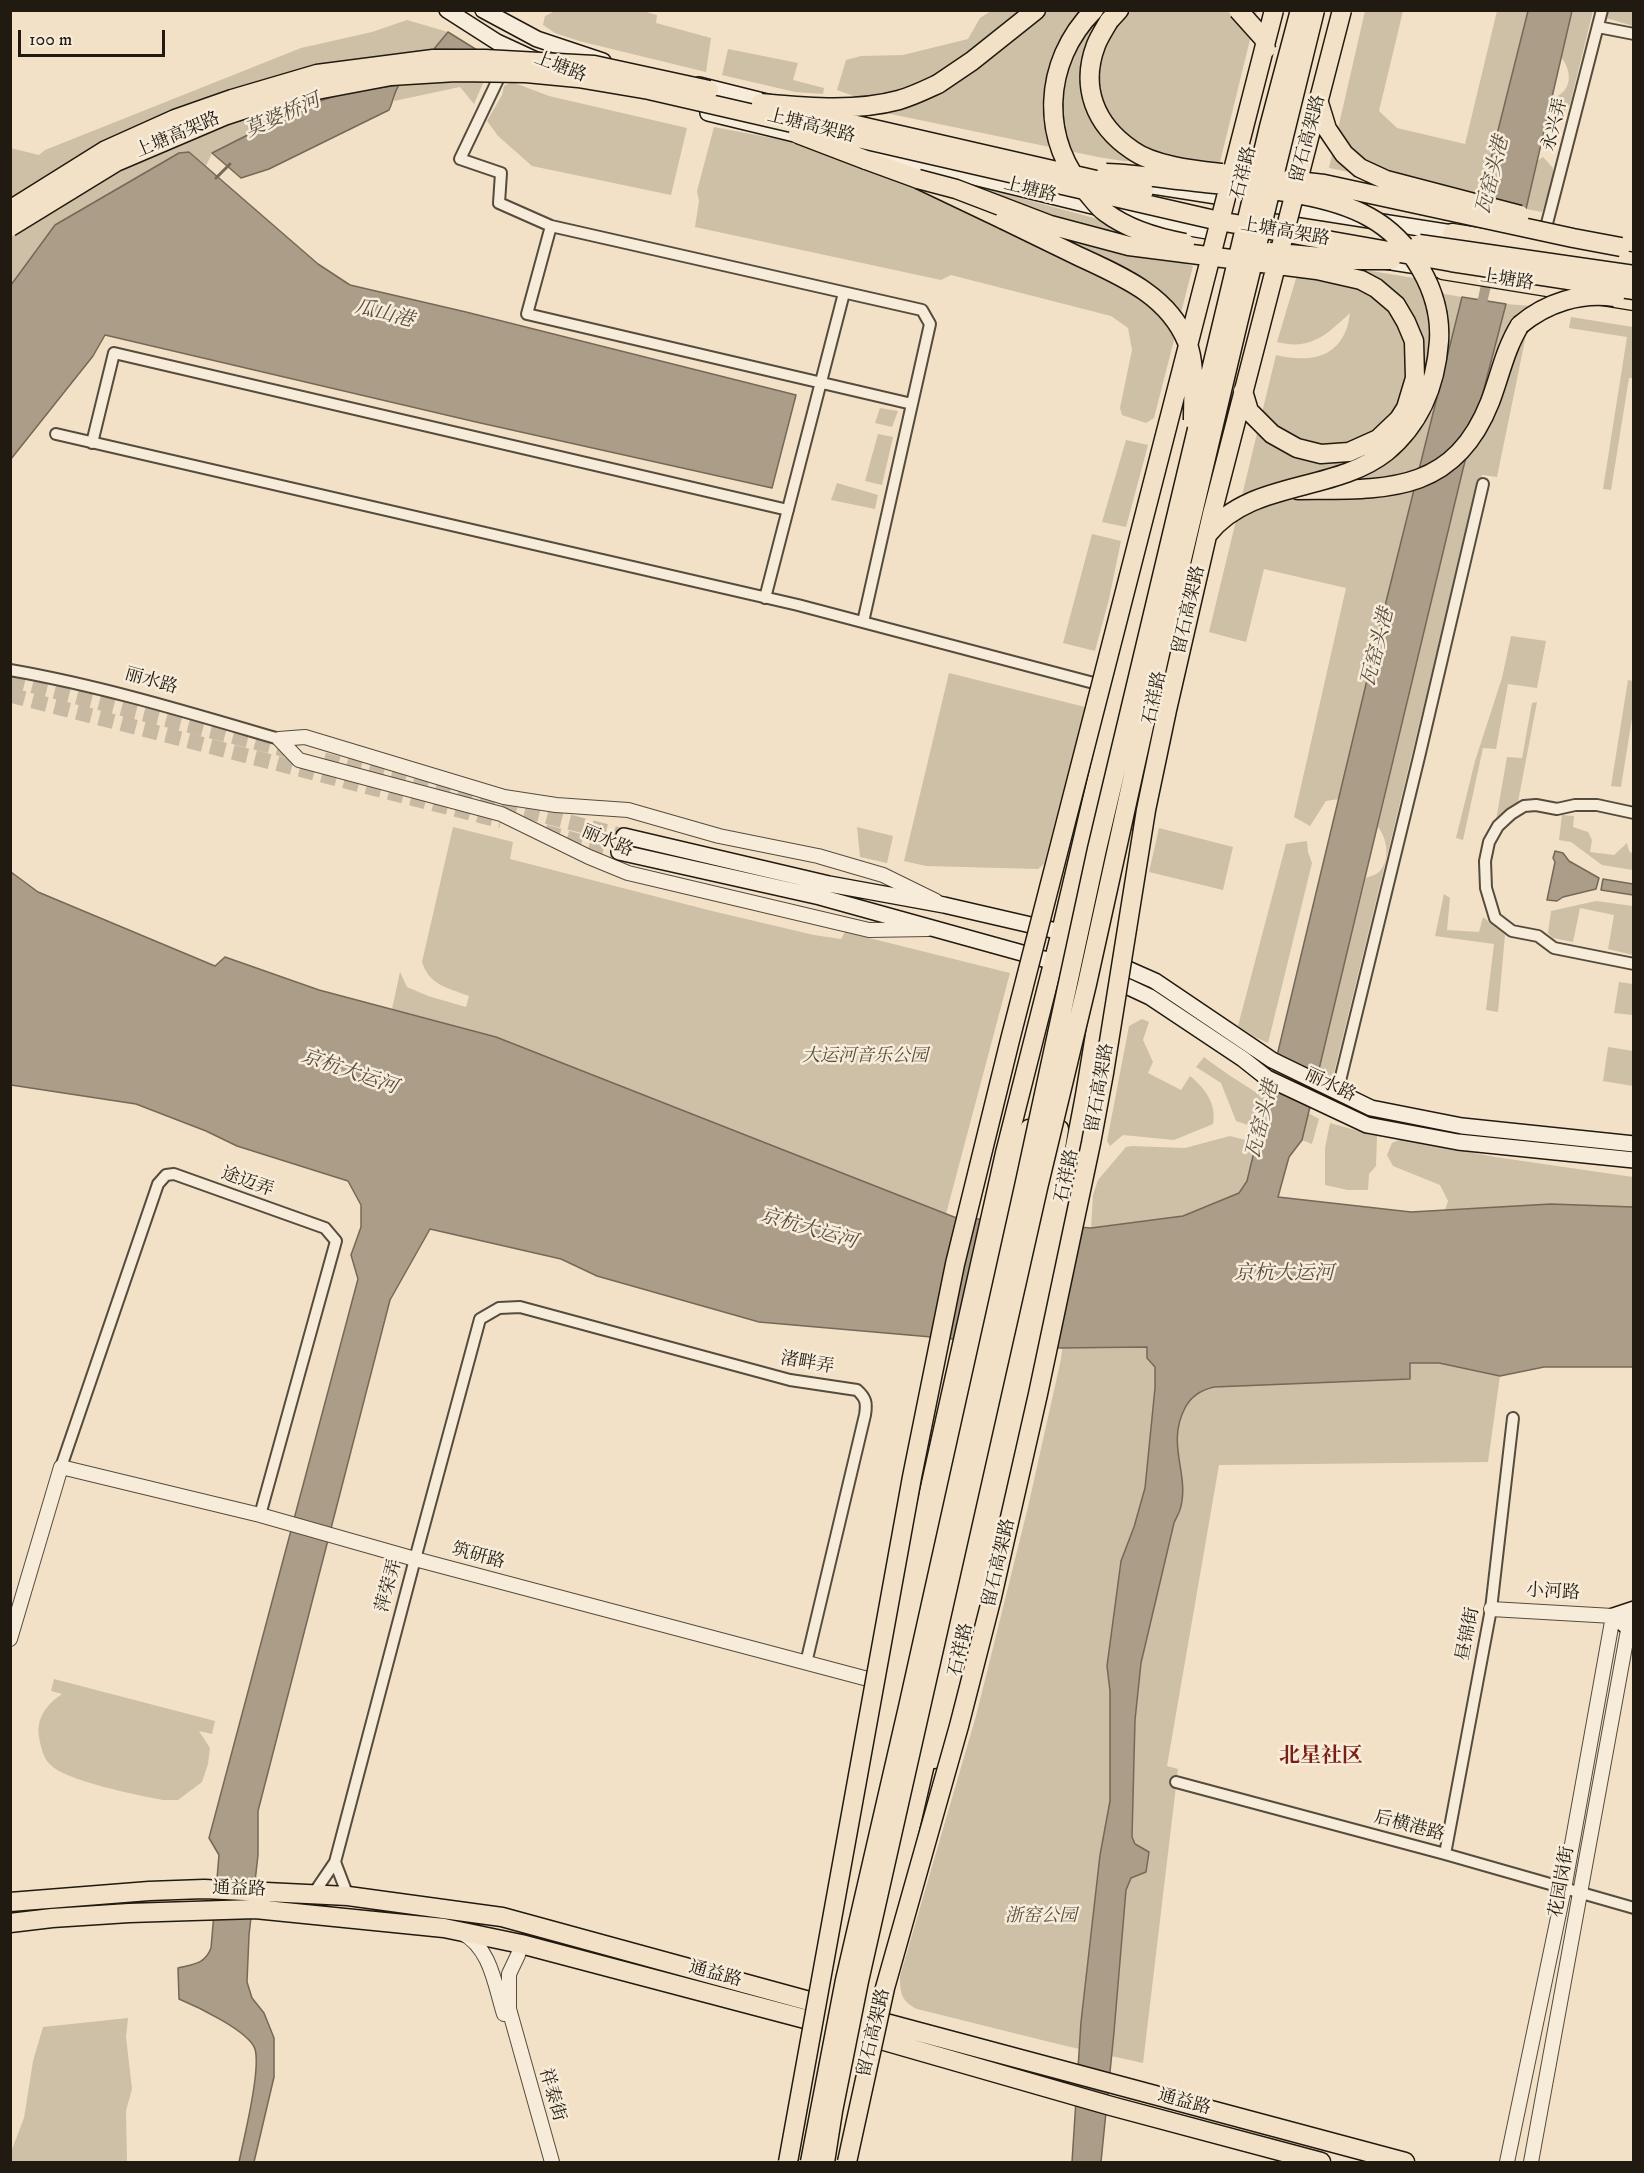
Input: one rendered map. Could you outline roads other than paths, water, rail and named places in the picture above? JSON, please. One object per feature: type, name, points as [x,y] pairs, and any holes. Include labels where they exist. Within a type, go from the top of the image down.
[{"type":"main road","name":"上塘路","points":[[447,10],[497,42],[556,69],[634,95],[1166,224],[1447,266],[1532,285],[1634,300]]},
{"type":"main road","name":"上塘路","points":[[483,10],[537,39],[613,64],[1019,162],[1120,181],[1634,262]]},
{"type":"main road","points":[[761,103],[828,108],[873,105],[900,100],[955,74],[1036,10]]},
{"type":"main road","points":[[1094,10],[1078,28],[1062,57],[1055,84],[1053,106],[1057,140],[1066,165],[1082,188],[1104,211],[1134,230],[1167,240],[1200,246],[1447,266]]},
{"type":"main road","points":[[1119,10],[1109,21],[1096,44],[1089,69],[1090,95],[1098,115],[1132,151],[1161,162],[1205,171],[1323,184],[1627,249]]},
{"type":"main road","points":[[1238,10],[1264,39],[1271,69],[1269,127]]},
{"type":"main road","points":[[788,2163],[912,1477],[955,1264],[1007,1051],[1274,10]]},
{"type":"main road","name":"石祥路","points":[[799,2163],[885,1684],[1005,1153],[1061,932],[1171,464],[1287,10]]},
{"type":"main road","name":"留石高架路","points":[[810,2163],[845,1980],[1100,838],[1269,127],[1300,10]]},
{"type":"main road","name":"留石高架路","points":[[825,2163],[833,2111],[862,1969],[1038,1188],[1064,1083],[1165,631],[1315,10]]},
{"type":"main road","name":"石祥路","points":[[836,2163],[861,2025],[896,1889],[949,1707],[1064,1197],[1085,1094],[1117,890],[1159,681],[1204,478],[1323,10]]},
{"type":"main road","points":[[1323,10],[1319,101],[1326,129],[1344,154],[1360,168],[1397,183],[1579,230],[1627,249]]},
{"type":"main road","name":"留石高架路","points":[[847,2163],[885,1988],[959,1726],[997,1575],[1091,1143],[1146,810],[1167,710],[1212,514],[1342,10]]},
{"type":"main road","name":"上塘高架路","points":[[10,210],[106,150],[165,123],[232,99],[317,74],[433,59],[542,62],[594,65],[1224,210],[1384,239],[1634,275]]},
{"type":"main road","name":"上塘高架路","points":[[10,227],[116,162],[224,116],[285,96],[391,76],[456,72],[526,73],[578,78],[649,90],[1219,221],[1447,266],[1634,290]]},
{"type":"main road","points":[[741,110],[918,179],[1131,281],[1162,304],[1175,319],[1188,344],[1194,383],[1189,468]]},
{"type":"main road","points":[[1058,171],[1115,173],[1246,187],[1315,198],[1346,207],[1370,217],[1396,238],[1415,259],[1431,291],[1440,327],[1438,359],[1429,394],[1411,425],[1386,452],[1348,472],[1267,495],[1245,504],[1214,526],[1191,558],[1178,588],[1165,631]]},
{"type":"main road","points":[[918,179],[956,189],[1050,225],[1129,246],[1317,270],[1361,280],[1385,294],[1396,305],[1414,341],[1415,378],[1406,408],[1399,419],[1378,439],[1349,452],[1321,454],[1297,448],[1272,434],[1249,411],[1238,379],[1238,323]]},
{"type":"main road","points":[[1290,490],[1377,488],[1407,484],[1438,471],[1460,452],[1477,430],[1490,401],[1510,342],[1520,325],[1536,311],[1568,300],[1605,295],[1634,300]]},
{"type":"main road","name":"丽水路","points":[[1634,1143],[1462,1126],[1371,1108],[1272,1060],[1155,981],[1106,968],[1053,962],[622,844],[944,905],[1061,932],[1106,968],[1244,1059],[1267,1078],[1367,1125],[1447,1140],[1634,1160]]},
{"type":"main road","points":[[846,1902],[880,1778],[996,1243],[1051,1058]]},
{"type":"main road","points":[[896,1889],[1038,1258],[1055,1160],[1064,1083]]},
{"type":"main road","name":"小河路","points":[[1613,1616],[1632,1609]]},
{"type":"main road","points":[[1613,1616],[1631,1628]]},
{"type":"main road","name":"通益路","points":[[10,1902],[149,1890],[255,1890],[348,1896],[502,1917],[826,2006],[861,2025],[1070,2095],[1321,2163]]},
{"type":"main road","name":"通益路","points":[[10,1923],[52,1918],[207,1910],[255,1910],[458,1931],[590,1961],[823,2024],[861,2025],[1074,2073],[1405,2163]]},
{"type":"main road","points":[[590,1961],[627,1950]]},
{"type":"street","name":"永兴弄","points":[[1541,247],[1602,10]]},
{"type":"street","points":[[1598,27],[1634,34]]},
{"type":"street","points":[[513,49],[460,159],[501,173],[499,203],[551,226],[922,310],[930,324],[863,622]]},
{"type":"street","points":[[551,226],[527,314],[912,404]]},
{"type":"street","points":[[765,598],[844,293]]},
{"type":"street","points":[[92,443],[114,353],[788,510]]},
{"type":"street","points":[[56,434],[765,598],[1118,689]]},
{"type":"street","points":[[1337,1092],[1483,484]]},
{"type":"street","name":"丽水路","points":[[10,670],[62,679],[128,695],[279,739],[305,737],[504,797],[556,805],[628,810],[719,836],[818,856],[883,875],[944,905]]},
{"type":"street","name":"丽水路","points":[[279,739],[299,760],[501,814],[589,857],[628,873],[869,930],[937,929]]},
{"type":"street","points":[[1634,813],[1598,805],[1575,805],[1557,809],[1536,805],[1524,806],[1510,814],[1498,826],[1489,842],[1485,861],[1486,888],[1495,918],[1512,931],[1538,936],[1554,948],[1634,963]]},
{"type":"street","name":"途迈弄","points":[[61,1467],[158,1184],[166,1175],[174,1174],[325,1228],[336,1240],[260,1515]]},
{"type":"street","name":"渚畔弄","points":[[480,1319],[500,1308],[520,1307],[790,1380],[857,1390],[864,1396],[865,1415],[806,1663]]},
{"type":"street","name":"萍荣弄","points":[[314,1893],[335,1862],[414,1559],[480,1319]]},
{"type":"street","name":"昼锦街","points":[[1445,1854],[1491,1610],[1512,1418]]},
{"type":"street","points":[[10,1639],[61,1467]]},
{"type":"street","name":"筑研路","points":[[61,1467],[260,1515],[414,1559],[885,1684]]},
{"type":"street","name":"花园岗街","points":[[1531,2163],[1579,1893],[1631,1628],[1632,1609]]},
{"type":"street","name":"小河路","points":[[1491,1610],[1613,1616]]},
{"type":"street","name":"花园岗街","points":[[1507,2163],[1564,1888],[1613,1616]]},
{"type":"street","name":"后横港路","points":[[1176,1782],[1445,1854],[1634,1908]]},
{"type":"street","points":[[335,1862],[348,1896]]},
{"type":"street","name":"祥泰街","points":[[458,1931],[468,1936],[483,1952],[508,2028],[516,2037]]},
{"type":"street","name":"祥泰街","points":[[521,1944],[509,1974],[509,2009],[552,2163]]},
{"type":"water","points":[[1528,11],[1572,11],[1526,209],[1481,198]]},
{"type":"water","points":[[448,32],[477,50],[434,49]]},
{"type":"water","points":[[399,85],[389,110],[269,169],[241,178],[212,153],[305,106],[344,93]]},
{"type":"water","name":"瓜山港","points":[[189,152],[318,264],[350,285],[796,395],[772,488],[476,422],[105,335],[93,356],[11,459],[11,285],[55,225],[179,153]]},
{"type":"water","name":"京杭大运河","points":[[1462,297],[1506,304],[1463,469],[1302,1140],[1289,1157],[1278,1197],[1411,1212],[1551,1204],[1633,1207],[1633,1367],[1544,1367],[1500,1376],[1439,1363],[1410,1363],[1410,1379],[1214,1387],[1197,1394],[1187,1404],[1177,1434],[1183,1494],[1141,1663],[1135,1720],[1132,1837],[1135,1844],[1149,1852],[1146,1872],[1131,1878],[1126,1890],[1101,2162],[1072,2162],[1081,2022],[1100,1855],[1110,1801],[1110,1691],[1107,1666],[1121,1561],[1145,1488],[1155,1388],[1155,1367],[1147,1358],[1147,1347],[1058,1348],[759,1322],[597,1276],[561,1259],[430,1229],[390,1300],[258,1811],[258,1855],[249,1935],[247,1982],[252,1998],[264,2013],[274,2038],[274,2077],[254,2162],[239,2162],[254,2088],[255,2049],[251,2042],[233,2027],[179,1999],[178,1968],[202,1960],[211,1948],[219,1855],[209,1838],[358,1279],[351,1255],[361,1227],[361,1205],[348,1181],[237,1146],[206,1131],[136,1104],[11,1085],[11,872],[38,892],[215,966],[225,957],[319,990],[496,1037],[954,1217],[1091,1228],[1183,1216],[1239,1193],[1247,1181],[1379,630]]},
{"type":"water","points":[[1555,851],[1563,853],[1569,861],[1599,878],[1596,889],[1563,897],[1557,901],[1547,900]]},
{"type":"water","points":[[1603,879],[1633,884],[1633,895],[1601,890]]},
{"type":"waterway","name":"莫婆桥河","points":[[216,178],[230,164]]},
{"type":"waterway","name":"瓦窑头港","points":[[1480,312],[1489,272]]},
{"type":"tunnel","points":[[10,680],[298,753]]},
{"type":"tunnel","points":[[10,695],[501,821]]},
{"type":"tunnel","points":[[324,760],[624,836]]},
{"type":"tunnel","points":[[545,832],[619,852]]},
{"type":"district","name":"北星社区","points":[[1321,1758]]},
{"type":"park label","name":"大运河音乐公园","points":[[865,1057]]},
{"type":"park label","name":"浙窑公园","points":[[1041,1917]]}]
